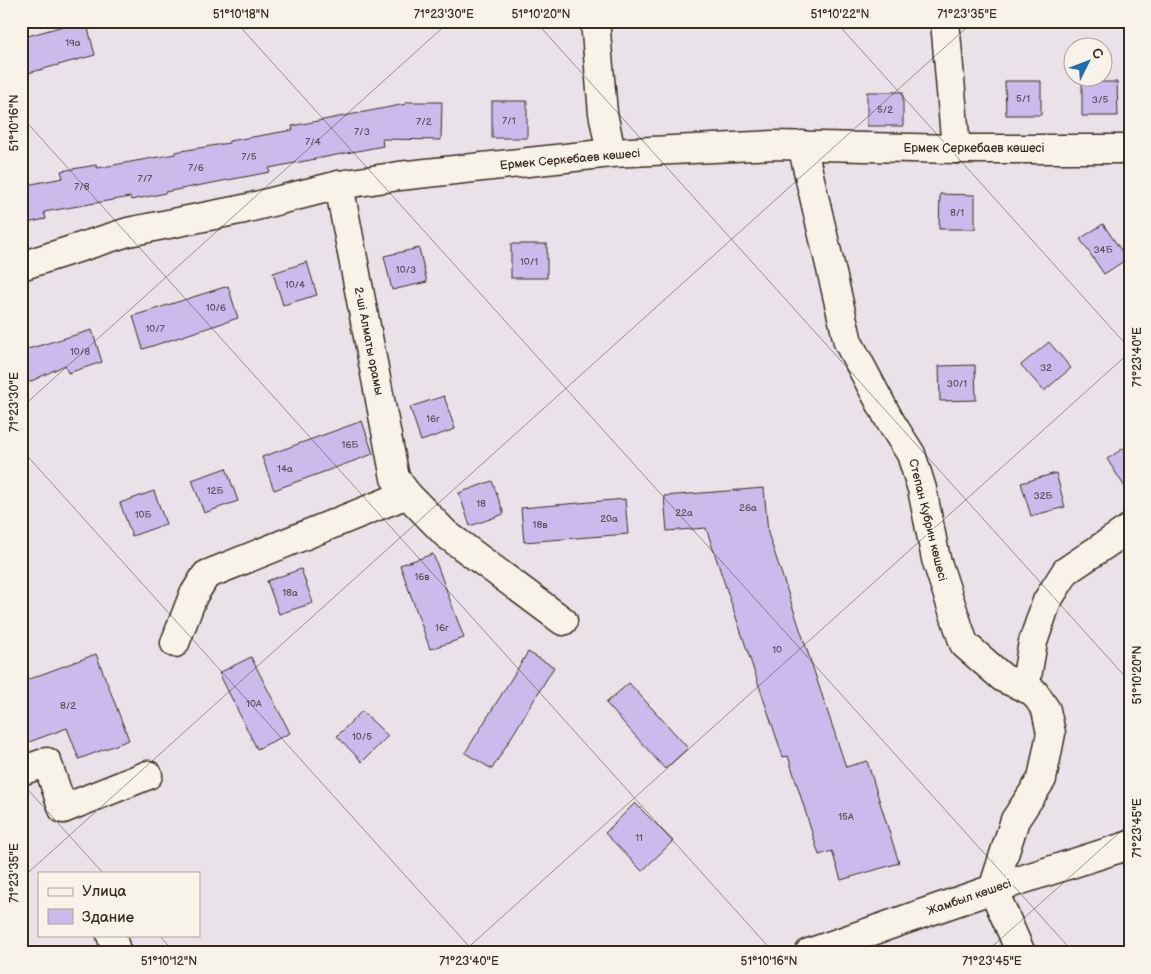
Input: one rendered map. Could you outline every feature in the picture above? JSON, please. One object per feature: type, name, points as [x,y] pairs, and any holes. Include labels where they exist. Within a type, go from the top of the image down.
[{"type":"street","points":[[595,21],[603,113],[611,154]]},
{"type":"street","points":[[945,21],[956,148]]},
{"type":"street","name":"Ермек Серкебаев көшесі","points":[[21,266],[128,232],[244,209],[338,185],[399,176],[611,154],[774,145],[1130,149]]},
{"type":"street","name":"Степан Кубрин көшесі","points":[[802,146],[848,342],[890,421],[911,454],[922,489],[936,559],[964,644],[1003,678],[1034,692],[1046,710],[1051,733],[1042,779],[1015,820],[993,889]]},
{"type":"street","name":"2-ші Алматы орамы","points":[[338,185],[395,478],[407,494],[446,534],[563,621]]},
{"type":"street","points":[[176,643],[193,596],[206,575],[407,494]]},
{"type":"street","points":[[1025,688],[1033,642],[1047,601],[1056,586],[1066,571],[1130,528]]},
{"type":"street","points":[[21,771],[46,762],[63,809],[148,775]]},
{"type":"street","name":"Жамбыл көшесі","points":[[809,953],[993,889],[1130,845]]},
{"type":"street","points":[[993,889],[1022,953]]},
{"type":"street","points":[[111,936],[118,953]]},
{"type":"building","points":[[86,21],[95,55],[21,75],[21,38]]},
{"type":"building","points":[[1005,81],[1041,81],[1041,115],[1006,115]]},
{"type":"building","points":[[1114,82],[1117,82],[1118,116],[1082,116],[1082,88],[1114,88]]},
{"type":"building","points":[[867,92],[903,92],[903,126],[867,126]]},
{"type":"building","points":[[492,101],[527,101],[527,138],[492,138]]},
{"type":"building","points":[[406,102],[442,102],[441,140],[382,139],[383,146],[269,168],[270,172],[131,200],[130,197],[44,212],[46,219],[21,224],[21,186],[63,178],[61,171],[96,165],[97,168],[175,154],[175,152],[229,143],[229,141],[293,130],[292,126],[406,104]]},
{"type":"building","points":[[940,194],[975,195],[975,229],[939,229]]},
{"type":"building","points":[[1103,224],[1127,259],[1104,274],[1080,239]]},
{"type":"building","points":[[511,244],[547,244],[547,278],[511,278]]},
{"type":"building","points":[[419,248],[427,282],[392,290],[384,256]]},
{"type":"building","points":[[307,262],[317,295],[283,305],[273,273]]},
{"type":"building","points":[[228,286],[238,318],[143,349],[133,316]]},
{"type":"building","points":[[92,330],[102,362],[68,373],[65,365],[21,386],[21,351]]},
{"type":"building","points":[[1049,342],[1071,368],[1044,391],[1021,365]]},
{"type":"building","points":[[975,365],[976,400],[940,401],[939,366]]},
{"type":"building","points":[[444,396],[455,429],[421,441],[410,407]]},
{"type":"building","points":[[362,421],[373,454],[274,490],[262,457]]},
{"type":"building","points":[[1130,444],[1130,495],[1107,459]]},
{"type":"building","points":[[226,468],[238,501],[204,513],[192,480]]},
{"type":"building","points":[[1056,473],[1065,507],[1031,516],[1021,483]]},
{"type":"building","points":[[492,481],[504,514],[470,526],[459,493]]},
{"type":"building","points":[[764,488],[768,533],[846,767],[867,761],[899,863],[841,880],[832,851],[819,855],[788,756],[783,757],[706,528],[667,531],[664,496]]},
{"type":"building","points":[[154,491],[166,524],[132,536],[120,503]]},
{"type":"building","points":[[625,499],[628,534],[524,542],[521,508]]},
{"type":"building","points":[[433,554],[464,638],[430,649],[400,565]]},
{"type":"building","points":[[301,569],[313,603],[279,614],[267,581]]},
{"type":"building","points":[[528,652],[554,667],[492,769],[465,753]]},
{"type":"building","points":[[96,654],[129,740],[79,759],[67,728],[21,745],[21,682]]},
{"type":"building","points":[[251,657],[290,733],[257,749],[219,673]]},
{"type":"building","points":[[629,683],[688,748],[665,769],[606,703]]},
{"type":"building","points":[[362,711],[388,736],[362,762],[337,736]]},
{"type":"building","points":[[635,803],[673,841],[642,871],[605,833]]}]
